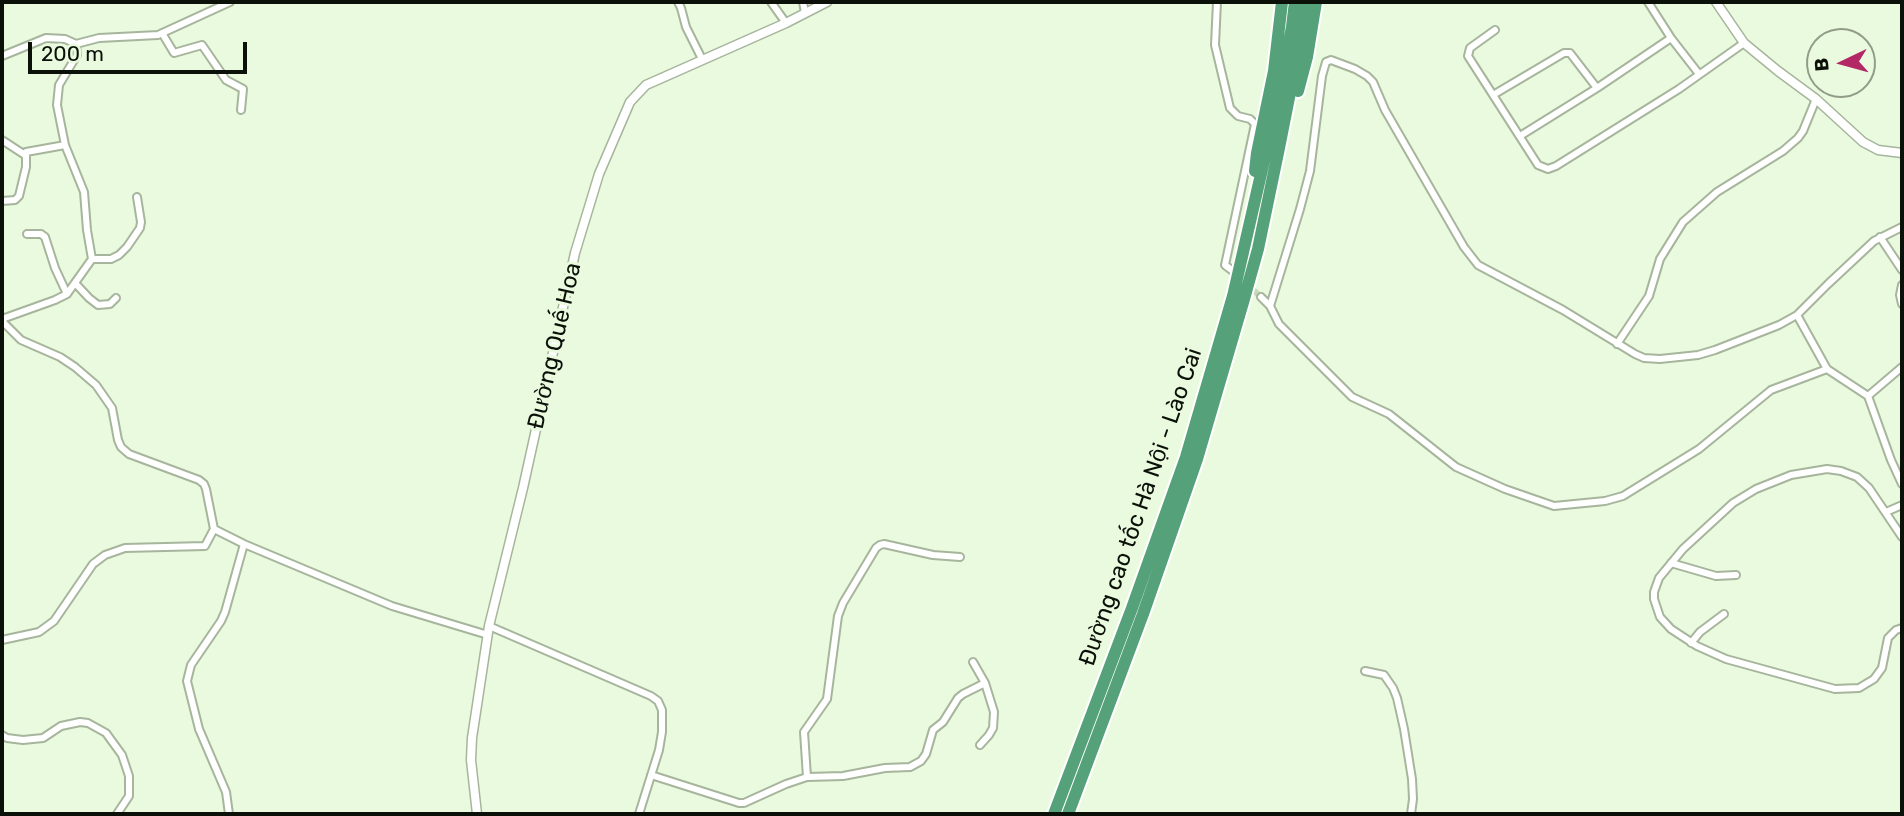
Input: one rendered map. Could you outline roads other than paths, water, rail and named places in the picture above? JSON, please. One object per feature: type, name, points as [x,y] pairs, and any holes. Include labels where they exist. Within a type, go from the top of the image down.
[{"type":"highway","points":[[1250,226],[1257,153],[1274,71],[1282,2]]},
{"type":"highway","name":"Đường cao tốc Hà Nội - Lào Cai","points":[[1054,814],[1186,457],[1233,296],[1250,226],[1278,100],[1294,2]]},
{"type":"highway","name":"Đường cao tốc Hà Nội - Lào Cai","points":[[1068,814],[1143,614],[1197,459],[1254,261],[1279,148],[1306,2]]},
{"type":"highway","points":[[1279,148],[1303,72],[1317,2]]},
{"type":"street","points":[[2,57],[46,38],[65,39],[76,44],[99,38],[150,37],[230,2]]},
{"type":"street","points":[[678,2],[686,27],[702,59]]},
{"type":"street","points":[[771,2],[786,23]]},
{"type":"street","points":[[803,2],[805,13]]},
{"type":"street","name":"Đường Quế Hoa","points":[[477,814],[471,760],[472,738],[488,630],[523,488],[575,253],[599,174],[630,102],[646,85],[827,2]]},
{"type":"street","points":[[1217,2],[1214,45],[1230,108],[1238,116],[1250,119],[1255,124],[1225,265],[1238,275]]},
{"type":"street","points":[[1648,2],[1699,74]]},
{"type":"street","points":[[1717,2],[1745,43],[1816,99],[1847,129],[1870,147],[1902,153]]},
{"type":"street","points":[[1495,30],[1467,52],[1471,63],[1538,165],[1544,169],[1567,159],[1745,43]]},
{"type":"street","points":[[162,33],[174,53],[202,45],[226,79],[243,89],[241,110]]},
{"type":"street","points":[[1520,136],[1671,37]]},
{"type":"street","points":[[2,640],[39,632],[54,621],[93,564],[105,555],[125,548],[205,546],[214,529],[204,484],[129,454],[121,447],[112,408],[96,386],[75,367],[21,340],[2,320],[67,294],[92,259],[84,192],[65,145],[57,98],[58,85],[77,55],[76,44]]},
{"type":"street","points":[[1493,95],[1567,52],[1597,88]]},
{"type":"street","points":[[1270,306],[1310,171],[1323,66],[1328,60],[1362,72],[1373,82],[1385,110],[1464,247],[1476,263],[1644,358],[1660,359],[1715,351],[1797,315],[1880,237],[1902,227]]},
{"type":"street","points":[[1618,344],[1649,296],[1660,259],[1685,219],[1717,192],[1783,151],[1798,138],[1816,99]]},
{"type":"street","points":[[2,140],[25,155]]},
{"type":"street","points":[[2,201],[15,200],[19,196],[26,167],[25,155],[28,151],[65,145]]},
{"type":"street","points":[[92,259],[111,259],[127,247],[140,228],[137,197]]},
{"type":"street","points":[[27,234],[45,236],[67,294]]},
{"type":"street","points":[[1880,237],[1902,270]]},
{"type":"street","points":[[75,283],[98,305],[110,304],[116,298]]},
{"type":"street","points":[[1902,285],[1902,304]]},
{"type":"street","points":[[1261,297],[1270,306],[1279,324],[1352,397],[1389,414],[1456,467],[1505,489],[1554,506],[1605,501],[1623,496],[1699,449],[1772,390],[1826,369]]},
{"type":"street","points":[[1797,315],[1826,369],[1868,396],[1902,484]]},
{"type":"street","points":[[1868,396],[1902,367]]},
{"type":"street","points":[[1902,537],[1866,484],[1850,474],[1827,469],[1791,475],[1756,489],[1733,503],[1691,540],[1671,563],[1655,586],[1654,592],[1660,617],[1671,629],[1711,654],[1835,689],[1853,690],[1874,679],[1882,668],[1888,638],[1902,628]]},
{"type":"street","points":[[1886,512],[1902,505]]},
{"type":"street","points":[[214,529],[392,606],[488,630],[651,696],[658,701],[662,710],[662,732],[639,814]]},
{"type":"street","points":[[229,814],[226,792],[199,729],[187,681],[191,665],[225,612],[244,544]]},
{"type":"street","points":[[807,777],[803,732],[827,699],[838,616],[843,603],[876,548],[884,544],[933,555],[960,557]]},
{"type":"street","points":[[1671,563],[1716,576],[1736,575]]},
{"type":"street","points":[[1691,643],[1700,632],[1724,614]]},
{"type":"street","points":[[973,662],[985,683],[995,720],[989,736],[979,745]]},
{"type":"street","points":[[1366,671],[1384,675],[1397,698],[1412,779],[1411,814]]},
{"type":"street","points":[[651,775],[744,803],[807,777],[843,776],[885,768],[905,769],[915,765],[926,754],[933,730],[943,722],[958,698],[985,683]]},
{"type":"street","points":[[2,735],[23,740],[43,738],[61,726],[80,722],[88,723],[106,733],[122,755],[129,776],[129,796],[117,814]]},
{"type":"tunnel","points":[[1247,284],[1261,297]]}]
